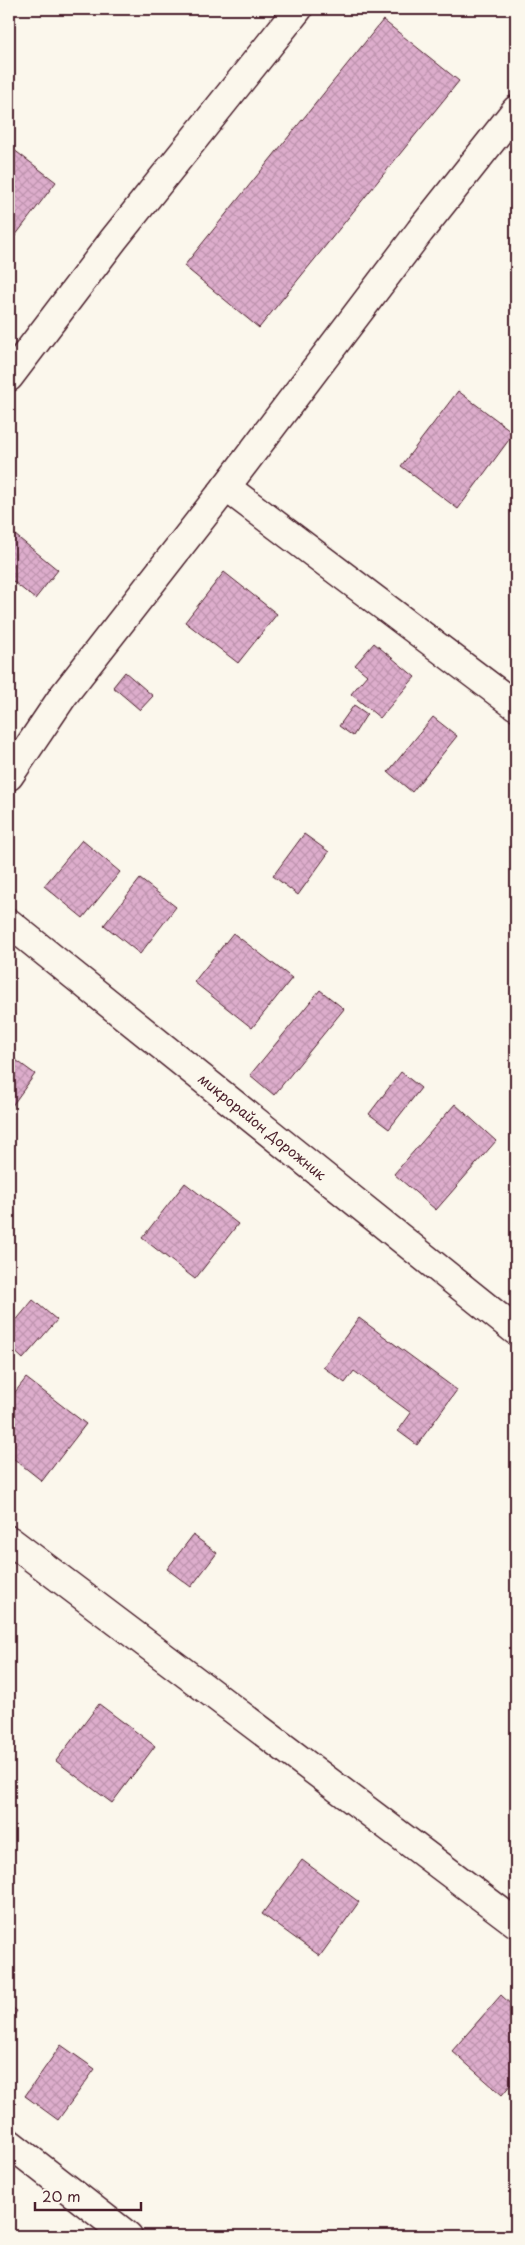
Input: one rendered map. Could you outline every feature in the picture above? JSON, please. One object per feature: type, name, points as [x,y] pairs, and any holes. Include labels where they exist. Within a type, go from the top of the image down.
[{"type":"street","points":[[9,377],[114,239],[298,9]]},
{"type":"street","points":[[9,776],[63,696],[226,487],[420,230],[516,110]]},
{"type":"street","points":[[226,487],[516,706]]},
{"type":"street","name":"микрорайон Дорожник","points":[[9,923],[516,1331]]},
{"type":"street","points":[[9,1540],[516,1923]]},
{"type":"street","points":[[9,2143],[128,2236]]},
{"type":"building","points":[[383,20],[459,81],[259,328],[184,266]]},
{"type":"building","points":[[9,146],[56,182],[9,244]]},
{"type":"building","points":[[458,391],[514,433],[458,509],[401,466]]},
{"type":"building","points":[[9,530],[58,570],[35,599],[9,578]]},
{"type":"building","points":[[224,572],[277,614],[238,663],[185,622]]},
{"type":"building","points":[[374,643],[415,677],[380,718],[351,694],[367,675],[355,665]]},
{"type":"building","points":[[125,672],[153,696],[140,710],[113,687]]},
{"type":"building","points":[[354,705],[367,714],[353,736],[339,726]]},
{"type":"building","points":[[433,717],[457,736],[412,792],[388,772]]},
{"type":"building","points":[[304,834],[329,852],[298,895],[273,876]]},
{"type":"building","points":[[82,840],[120,872],[83,918],[44,886]]},
{"type":"building","points":[[140,879],[176,907],[140,954],[104,925]]},
{"type":"building","points":[[233,933],[292,978],[252,1028],[194,982]]},
{"type":"building","points":[[320,990],[344,1009],[274,1095],[250,1075]]},
{"type":"building","points":[[9,1055],[35,1074],[9,1110]]},
{"type":"building","points":[[401,1072],[421,1088],[389,1129],[369,1114]]},
{"type":"building","points":[[455,1104],[496,1141],[436,1210],[394,1174]]},
{"type":"building","points":[[185,1183],[238,1224],[195,1279],[142,1238]]},
{"type":"building","points":[[33,1300],[57,1320],[23,1359],[9,1346],[9,1329]]},
{"type":"building","points":[[359,1318],[457,1390],[417,1445],[398,1431],[411,1413],[354,1371],[345,1383],[323,1367]]},
{"type":"building","points":[[26,1378],[86,1424],[42,1481],[9,1455],[9,1400]]},
{"type":"building","points":[[193,1535],[217,1553],[191,1587],[167,1569]]},
{"type":"building","points":[[99,1704],[155,1746],[112,1803],[56,1761]]},
{"type":"building","points":[[302,1860],[359,1902],[320,1956],[262,1914]]},
{"type":"building","points":[[501,1995],[516,2009],[516,2078],[502,2095],[452,2051]]},
{"type":"building","points":[[9,2005],[17,2011],[9,2022]]},
{"type":"building","points":[[61,2045],[95,2069],[58,2120],[25,2096]]}]
